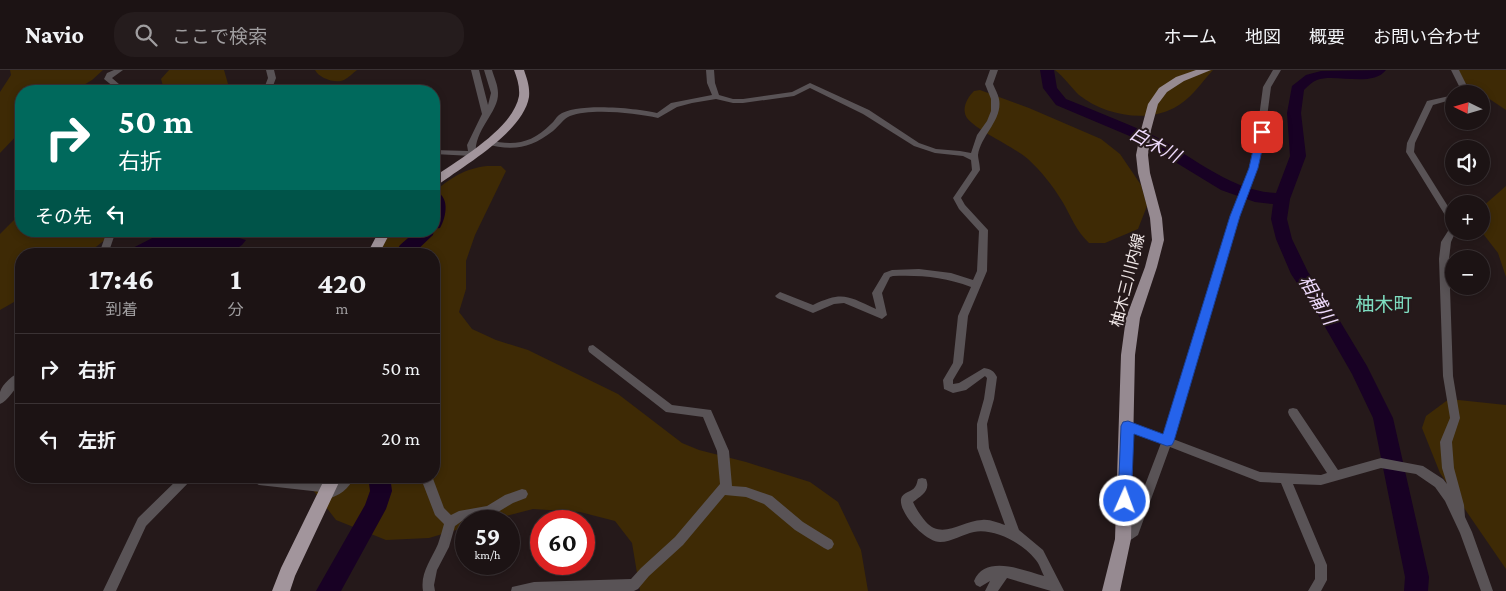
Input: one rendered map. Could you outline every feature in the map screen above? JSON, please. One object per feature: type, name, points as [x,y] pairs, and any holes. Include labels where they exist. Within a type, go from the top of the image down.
[{"type":"highway","points":[[440,178],[505,129],[523,101],[524,86],[519,70]]},
{"type":"highway","points":[[281,591],[287,574],[330,486]]},
{"type":"main road","name":"柚木三川内線","points":[[1111,591],[1123,539],[1128,426],[1128,355],[1133,318],[1151,267],[1158,240],[1156,218],[1144,173],[1142,155],[1146,130],[1153,104],[1163,90],[1180,79],[1206,70]]},
{"type":"street","points":[[116,85],[108,79],[110,75],[119,70]]},
{"type":"street","points":[[269,85],[272,78],[270,70]]},
{"type":"street","points":[[475,70],[486,114]]},
{"type":"street","points":[[440,152],[472,154],[471,145],[486,114],[495,101],[495,90],[488,70]]},
{"type":"street","points":[[710,70],[710,83],[716,97]]},
{"type":"street","points":[[973,158],[981,136],[991,122],[995,111],[995,99],[989,84],[994,70]]},
{"type":"street","points":[[1123,539],[1134,531],[1167,441],[1235,216],[1253,168],[1262,132],[1267,87],[1278,70]]},
{"type":"street","points":[[1455,70],[1464,85]]},
{"type":"street","points":[[488,142],[514,147],[550,130],[557,125],[561,117],[572,111],[589,108],[629,112],[641,110],[658,116],[674,105],[716,97],[743,101],[794,94],[810,85],[866,112],[902,137],[935,152],[967,153],[975,159],[976,170],[957,198],[962,207],[984,230],[982,271],[963,316],[958,363],[948,380],[948,386],[953,389],[962,388],[984,372],[989,373],[992,377],[989,399],[982,424],[984,448],[1014,534]]},
{"type":"street","points":[[1445,99],[1430,103],[1411,143],[1410,152],[1452,220],[1452,231],[1446,242],[1444,260],[1448,376],[1455,418],[1446,442],[1448,468],[1458,505],[1458,516]]},
{"type":"street","points":[[780,296],[813,309],[843,299],[857,304],[864,310],[882,315],[877,294],[887,275],[892,273],[919,272],[951,276],[976,285]]},
{"type":"street","points":[[517,591],[534,588],[634,585],[645,572],[679,541],[726,486],[723,451],[707,413],[670,409],[593,349]]},
{"type":"street","points":[[0,400],[15,381]]},
{"type":"street","points":[[1293,412],[1335,476]]},
{"type":"street","points":[[1128,426],[1260,477],[1320,480],[1381,463],[1419,470],[1439,483],[1449,497],[1475,554],[1487,591]]},
{"type":"street","points":[[1285,478],[1321,566],[1320,580],[1314,591]]},
{"type":"street","points":[[110,591],[142,522],[182,483]]},
{"type":"street","points":[[294,483],[330,486],[339,491],[346,483]]},
{"type":"street","points":[[428,483],[438,511],[450,523]]},
{"type":"street","points":[[922,483],[920,491],[907,499],[907,504],[923,528],[932,536],[942,537],[984,525],[1014,534],[1038,554],[1057,588]]},
{"type":"street","points":[[723,490],[746,492],[768,500],[799,526],[828,544]]},
{"type":"street","points":[[429,591],[428,585],[431,569],[443,547],[450,523],[459,516],[489,511],[509,499],[522,494]]},
{"type":"street","points":[[980,581],[992,572],[1003,572],[1057,588]]},
{"type":"street","points":[[991,591],[1003,572]]},
{"type":"shaded area","points":[[10,70],[103,70],[84,85],[15,85],[15,137],[0,153],[0,92],[11,75]]},
{"type":"shaded area","points":[[169,70],[224,70],[228,85],[163,85],[161,79]]},
{"type":"shaded area","points":[[315,70],[357,70],[344,80],[332,81],[324,78]]},
{"type":"shaded area","points":[[1055,70],[1213,70],[1180,105],[1163,113],[1138,116],[1112,112],[1089,102],[1079,95]]},
{"type":"shaded area","points":[[1452,70],[1506,70],[1506,110],[1490,99],[1490,85],[1468,85]]},
{"type":"shaded area","points":[[980,90],[1029,108],[1101,139],[1120,154],[1141,185],[1147,206],[1138,229],[1105,243],[1089,243],[1077,228],[1055,190],[1033,164],[967,118],[965,107],[967,100],[974,91]]},
{"type":"shaded area","points":[[487,166],[501,166],[506,171],[475,235],[466,261],[466,289],[459,312],[472,329],[496,340],[528,350],[618,394],[682,443],[699,450],[810,482],[838,502],[861,550],[868,591],[640,591],[632,543],[615,521],[595,516],[595,510],[533,509],[520,512],[520,510],[455,510],[455,530],[429,538],[386,540],[336,520],[308,483],[440,483],[440,248],[376,248],[385,237],[440,237],[440,187],[459,174]]},
{"type":"shaded area","points":[[1506,186],[1506,277],[1498,253],[1488,240],[1490,240],[1490,200]]},
{"type":"shaded area","points":[[15,219],[15,237],[108,237],[95,248],[15,248],[15,301],[0,310],[0,234]]},
{"type":"shaded area","points":[[154,237],[238,237],[246,240],[237,248],[133,248]]},
{"type":"shaded area","points":[[1449,399],[1506,405],[1506,569],[1440,473],[1422,428],[1426,416]]},
{"type":"waterway","name":"白木川","points":[[1047,70],[1050,88],[1061,102],[1144,137],[1227,186],[1261,198],[1282,199]]},
{"type":"waterway","name":"相浦川","points":[[1282,199],[1298,156],[1294,113],[1297,89],[1306,81],[1321,75],[1363,75],[1379,70]]},
{"type":"waterway","name":"相浦川","points":[[1282,199],[1279,219],[1284,239],[1300,274],[1323,308],[1360,371],[1383,418],[1417,577],[1416,591]]},
{"type":"waterway","points":[[407,248],[420,237]]},
{"type":"waterway","points":[[328,591],[375,509],[381,491],[380,483]]},
{"type":"district","name":"柚木町","points":[[1384,304]]},
{"type":"route","points":[[1125,501],[1128,426],[1167,441],[1235,216],[1245,194],[1253,168],[1262,132]]}]
